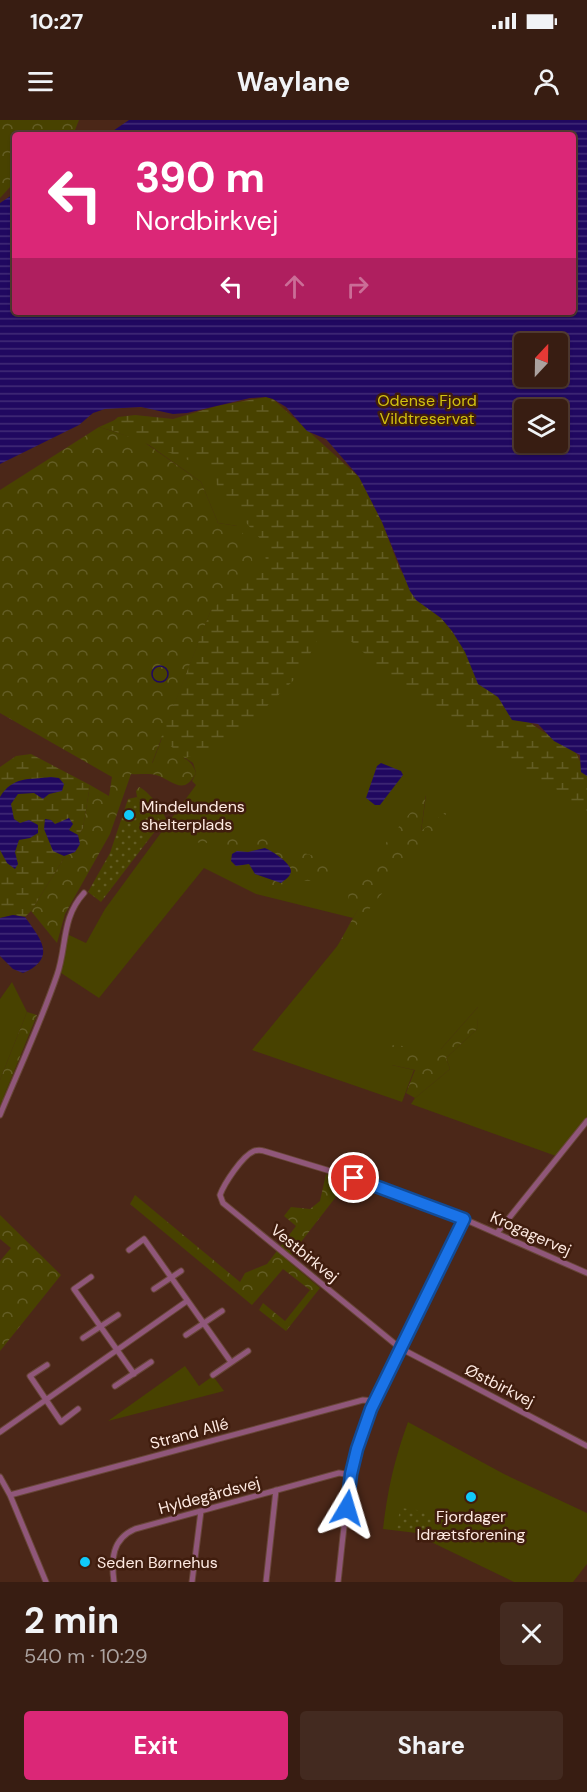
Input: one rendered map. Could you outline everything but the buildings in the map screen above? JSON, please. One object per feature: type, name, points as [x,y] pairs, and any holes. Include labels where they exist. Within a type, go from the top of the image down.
[{"type":"street","points":[[0,1115],[58,972],[64,931],[79,898],[84,893]]},
{"type":"street","points":[[497,1233],[587,1121]]},
{"type":"street","name":"Krogagervej","points":[[236,1170],[253,1152],[264,1150],[370,1183],[464,1219],[587,1273]]},
{"type":"street","name":"Vestbirkvej","points":[[236,1170],[224,1185],[220,1195],[223,1203],[400,1348]]},
{"type":"street","points":[[338,1582],[351,1474],[364,1426],[464,1219]]},
{"type":"street","points":[[129,1250],[144,1239],[231,1362]]},
{"type":"street","points":[[154,1289],[181,1270]]},
{"type":"street","points":[[91,1276],[74,1289],[134,1374]]},
{"type":"street","points":[[0,1432],[187,1301]]},
{"type":"street","points":[[186,1335],[222,1311]]},
{"type":"street","points":[[83,1338],[118,1315]]},
{"type":"street","name":"Østbirkvej","points":[[400,1348],[587,1446]]},
{"type":"street","points":[[213,1375],[248,1351]]},
{"type":"street","points":[[115,1386],[151,1362]]},
{"type":"street","points":[[47,1365],[30,1376],[45,1400],[61,1422],[78,1409]]},
{"type":"street","name":"Strand Allé","points":[[10,1495],[363,1400],[375,1401]]},
{"type":"street","name":"Hyldegårdsvej","points":[[114,1582],[113,1556],[118,1541],[126,1533],[339,1473],[351,1474]]},
{"type":"street","points":[[0,1477],[10,1495],[46,1582]]},
{"type":"street","points":[[266,1582],[276,1490]]},
{"type":"street","points":[[192,1582],[201,1511]]},
{"type":"green space","points":[[0,120],[79,120],[74,132],[12,132],[12,176],[10,187],[0,198]]},
{"type":"green space","points":[[266,397],[273,399],[359,477],[382,522],[400,570],[431,610],[452,631],[493,693],[530,723],[576,753],[587,776],[587,817],[561,792],[510,765],[496,748],[432,708],[396,682],[342,633],[320,635],[299,675],[227,745],[185,758],[161,738],[211,610],[266,562],[264,543],[218,491],[216,480],[206,467],[106,428],[118,417],[135,415],[173,419],[217,406]]},
{"type":"green space","points":[[149,418],[587,780],[587,1117],[556,1156],[411,1104],[450,1069],[446,1058],[477,1029],[478,1007],[441,1049],[392,1065],[414,1070],[402,1102],[252,1050],[448,811],[421,832],[426,795],[353,918],[256,894],[204,868],[99,998],[61,973],[67,934],[86,943],[105,909],[196,785],[192,781],[196,773],[193,763],[185,758],[152,764],[211,610],[237,526],[218,523],[201,482],[142,440],[99,427],[117,419]]},
{"type":"green space","points":[[99,427],[141,440],[201,482],[218,523],[237,526],[251,544],[253,571],[211,610],[152,763],[172,757],[183,758],[193,766],[196,773],[187,784],[182,785],[156,775],[131,774],[110,834],[65,914],[57,943],[31,911],[83,828],[90,785],[109,796],[112,777],[0,713],[0,490]]},
{"type":"green space","points":[[31,754],[90,785],[83,828],[31,911],[25,917],[13,915],[0,918],[0,767],[16,756]]},
{"type":"green space","points":[[139,787],[151,796],[162,810],[166,819],[162,822],[137,797],[136,791]]},
{"type":"green space","points":[[426,793],[421,831],[451,808],[333,954],[358,909],[349,908],[348,890]]},
{"type":"green space","points":[[137,797],[162,822],[101,902],[88,892],[110,853],[128,799]]},
{"type":"green space","points":[[187,821],[204,824],[212,831],[212,839],[205,844],[192,840],[182,830],[183,824]]},
{"type":"green space","points":[[231,835],[254,835],[293,850],[343,864],[344,871],[328,880],[298,881],[272,886],[229,861],[222,843]]},
{"type":"green space","points":[[12,982],[27,1012],[0,1080],[0,999]]},
{"type":"green space","points":[[479,1006],[477,1029],[446,1058],[450,1069],[415,1098],[406,1093],[415,1070],[392,1065],[391,1045],[441,1049]]},
{"type":"green space","points":[[27,1012],[37,1015],[0,1106],[0,1080]]},
{"type":"green space","points":[[326,1174],[349,1180],[287,1260],[320,1288],[286,1331],[259,1310],[263,1303],[285,1321],[310,1290],[283,1269],[252,1305],[130,1204],[135,1195],[240,1282],[245,1273],[267,1264],[296,1226],[284,1216],[291,1207],[310,1209],[320,1201]]},
{"type":"green space","points":[[0,1215],[61,1275],[0,1351],[0,1261],[11,1248],[0,1239]]},
{"type":"green space","points":[[185,1366],[199,1386],[213,1376],[224,1391],[108,1421]]},
{"type":"green space","name":"Fjordager Idrætsforening","points":[[408,1422],[504,1474],[587,1513],[587,1564],[573,1582],[514,1582],[429,1541],[425,1534],[383,1529],[392,1475]]},
{"type":"green space","points":[[400,1508],[434,1512],[432,1534],[397,1529]]},
{"type":"shaded area","name":"Odense Fjord Vildtreservat","points":[[129,120],[587,120],[587,776],[581,772],[580,755],[554,741],[538,724],[512,720],[498,697],[478,684],[465,652],[452,631],[441,618],[416,600],[410,591],[382,522],[359,477],[326,439],[307,431],[286,407],[273,399],[250,398],[187,413],[173,414],[141,407],[105,409],[93,413],[79,425],[0,464],[0,203],[12,195],[12,315],[576,315],[576,132],[111,132]]},
{"type":"shaded area","points":[[381,763],[401,771],[403,775],[380,805],[375,805],[366,798],[377,766]]},
{"type":"shaded area","points":[[59,778],[64,784],[62,791],[49,794],[43,799],[34,793],[18,794],[11,804],[14,819],[20,823],[29,820],[38,825],[38,833],[30,838],[19,840],[15,852],[18,864],[15,869],[7,863],[0,850],[0,797],[10,785],[16,782]]},
{"type":"shaded area","points":[[69,818],[73,824],[69,830],[78,835],[80,844],[75,852],[64,856],[53,851],[44,829],[45,819],[55,824]]},
{"type":"shaded area","points":[[265,848],[281,858],[290,868],[290,875],[281,883],[255,874],[249,864],[236,866],[231,861],[232,854],[237,851],[248,852]]},
{"type":"shaded area","points":[[13,915],[25,917],[43,947],[40,961],[23,973],[13,969],[0,956],[0,918]]},
{"type":"waterway","points":[[160,666],[168,674],[160,682],[152,674],[160,666]]},
{"type":"place","name":"Mindelundens shelterplads","points":[[129,815]]},
{"type":"place","name":"Fjordager Idrætsforening","points":[[471,1497]]},
{"type":"place","name":"Seden Børnehus","points":[[85,1562]]},
{"type":"route","points":[[347,1508],[351,1474],[364,1426],[464,1219],[354,1178]]}]
